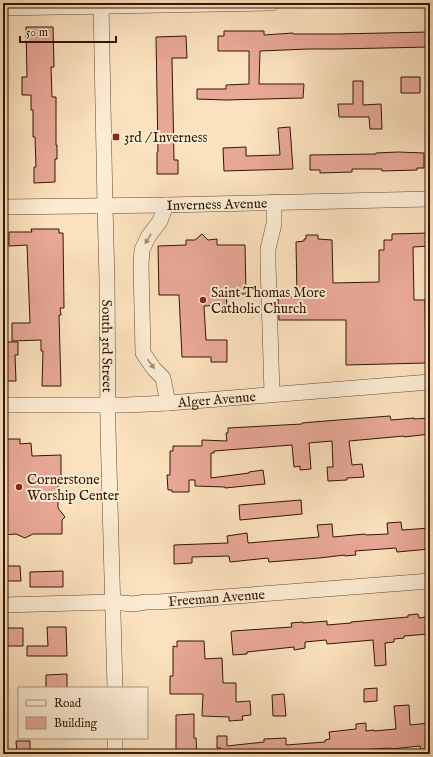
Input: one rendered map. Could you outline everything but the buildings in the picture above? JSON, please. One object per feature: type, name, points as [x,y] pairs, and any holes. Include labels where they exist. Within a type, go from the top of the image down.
[{"type":"street","points":[[13,6],[272,3]]},
{"type":"street","name":"South 3rd Street","points":[[101,4],[114,687]]},
{"type":"street","name":"Inverness Avenue","points":[[3,207],[430,200]]},
{"type":"street","points":[[272,394],[268,249],[274,224],[274,202]]},
{"type":"street","points":[[166,205],[160,221],[148,237],[142,250],[141,264],[143,353],[154,369],[163,378],[168,403]]},
{"type":"street","name":"Alger Avenue","points":[[3,405],[127,405],[168,403],[430,382]]},
{"type":"street","name":"Freeman Avenue","points":[[3,605],[112,602],[133,604],[430,581]]},
{"type":"street","points":[[115,739],[116,754]]},
{"type":"place","name":"3rd / Inverness","points":[[116,137]]},
{"type":"place","name":"Saint Thomas More Catholic Church","points":[[203,300]]},
{"type":"place","name":"Cornerstone Worship Center","points":[[19,487]]}]
